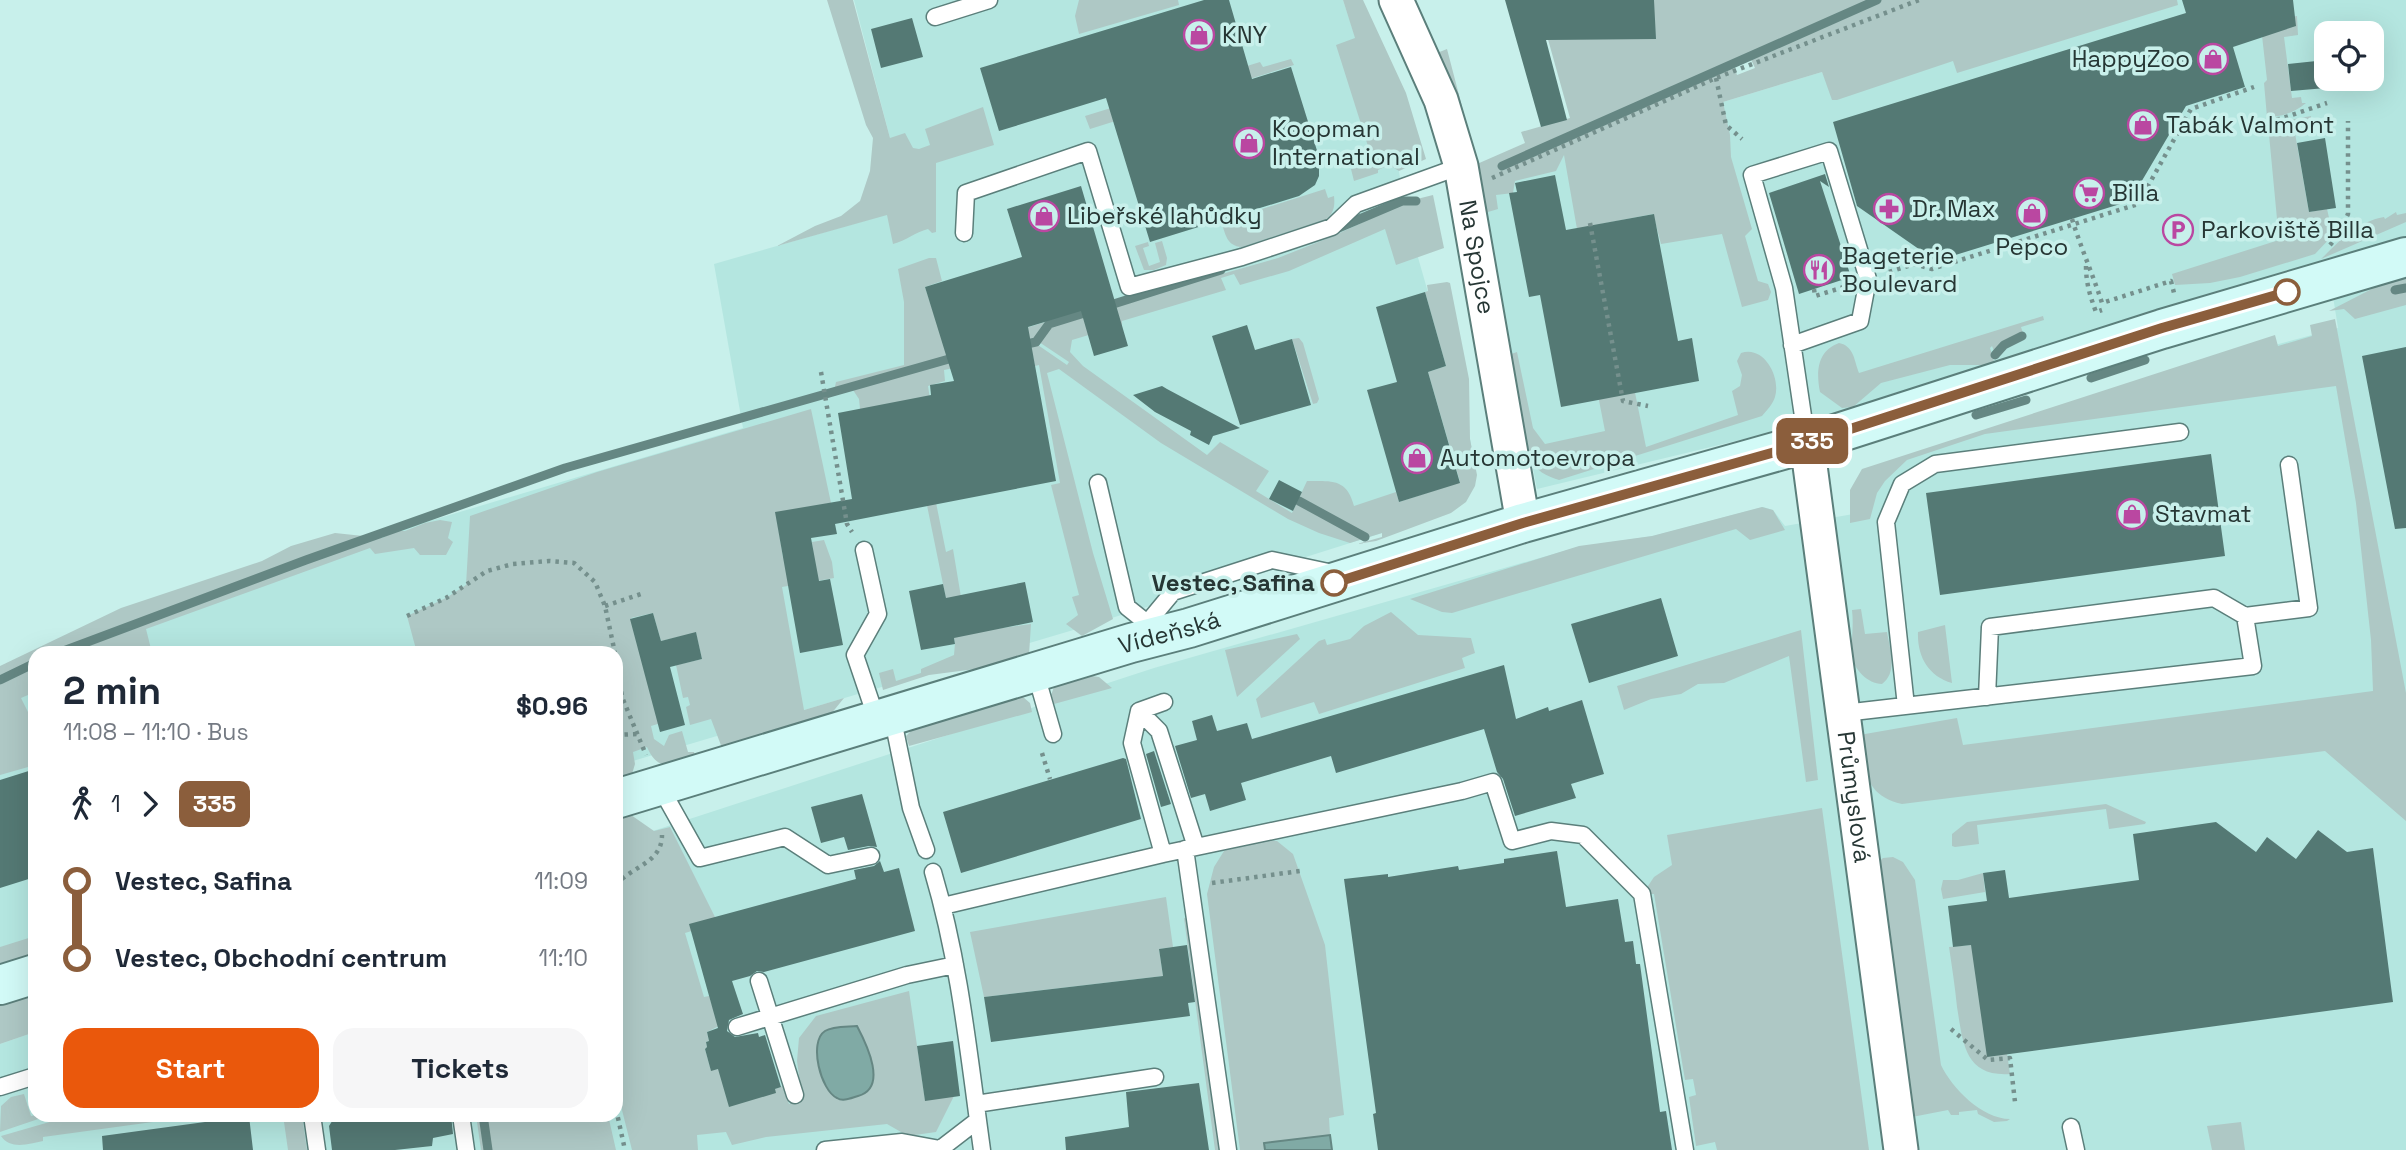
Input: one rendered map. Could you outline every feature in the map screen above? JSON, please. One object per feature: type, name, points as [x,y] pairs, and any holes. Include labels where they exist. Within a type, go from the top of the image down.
[{"type":"main road","name":"Vídeňská","points":[[623,799],[665,797],[884,717],[1035,671],[1139,633],[1189,628],[1523,523],[1807,443],[2172,325],[2406,257]]},
{"type":"main road","points":[[0,985],[28,976]]},
{"type":"street","name":"Na Spojce","points":[[1396,0],[1441,100],[1463,178],[1523,523]]},
{"type":"street","name":"Průmyslová","points":[[1807,443],[1901,1150]]},
{"type":"lane","points":[[935,17],[989,0]]},
{"type":"lane","points":[[964,233],[966,193],[1088,151],[1129,287],[1242,257],[1332,227],[1356,204],[1463,178]]},
{"type":"lane","points":[[1792,345],[1860,321],[1868,279],[1829,151],[1752,175],[1784,288],[1792,345],[1807,443]]},
{"type":"lane","points":[[1906,706],[1886,522],[1902,484],[1935,464],[2180,432]]},
{"type":"lane","points":[[1987,697],[1990,626],[2214,598],[2245,616],[2309,608],[2289,465]]},
{"type":"lane","points":[[1098,483],[1127,607],[1139,633]]},
{"type":"lane","points":[[864,550],[878,614],[855,656],[884,717],[926,850]]},
{"type":"lane","points":[[1844,713],[2253,666],[2245,616]]},
{"type":"lane","points":[[1035,671],[1053,734]]},
{"type":"lane","points":[[1139,711],[1164,702]]},
{"type":"lane","points":[[1139,711],[1159,731],[1190,848],[1190,886],[1228,1150]]},
{"type":"lane","points":[[1139,711],[1132,743],[1163,854]]},
{"type":"lane","points":[[943,906],[1163,854],[1462,791],[1493,782],[1511,841],[1551,831],[1583,835],[1642,894],[1685,1150]]},
{"type":"lane","points":[[665,797],[700,858],[785,837],[828,865],[871,856]]},
{"type":"lane","points":[[933,872],[943,906],[969,1040],[982,1150]]},
{"type":"lane","points":[[737,1027],[907,975],[955,965]]},
{"type":"lane","points":[[759,981],[795,1095]]},
{"type":"lane","points":[[825,1150],[902,1142],[939,1149],[977,1112],[1155,1077]]},
{"type":"lane","points":[[0,1087],[28,1078]]},
{"type":"lane","points":[[313,1122],[317,1150]]},
{"type":"lane","points":[[462,1122],[466,1150]]},
{"type":"lane","points":[[2071,1127],[2076,1150]]},
{"type":"path","points":[[1463,178],[1919,0]]},
{"type":"path","points":[[1716,78],[1726,125],[1742,139]]},
{"type":"path","points":[[1881,275],[1914,264],[1933,269],[2073,222],[2138,204],[2191,109],[2254,87]]},
{"type":"path","points":[[2251,121],[2280,119],[2327,103]]},
{"type":"path","points":[[2324,251],[2337,237],[2348,214],[2348,121]]},
{"type":"path","points":[[2073,222],[2086,265],[2094,278],[2102,303],[2171,281],[2174,295]]},
{"type":"path","points":[[1590,223],[1623,401],[1648,406]]},
{"type":"path","points":[[2086,265],[2086,281],[2096,312]]},
{"type":"path","points":[[1814,289],[1815,296],[1848,286]]},
{"type":"path","points":[[821,372],[847,524],[864,550]]},
{"type":"path","points":[[407,616],[446,598],[487,571],[513,564],[549,561],[574,563],[595,582],[605,606],[614,646]]},
{"type":"path","points":[[605,606],[644,593]]},
{"type":"path","points":[[623,700],[665,797],[661,850],[623,876]]},
{"type":"path","points":[[623,735],[638,734]]},
{"type":"path","points":[[1045,764],[1050,779]]},
{"type":"path","points":[[1190,886],[1300,871]]},
{"type":"path","points":[[1951,1029],[1988,1060],[2010,1058],[2015,1102]]},
{"type":"path","points":[[619,1122],[625,1150]]},
{"type":"shaded area","points":[[827,0],[853,0],[890,138],[905,133],[913,148],[919,149],[930,145],[925,129],[983,107],[994,145],[936,163],[936,232],[932,233],[928,229],[893,244],[887,215],[777,246],[841,216],[860,201],[870,171],[873,138],[866,125]]},
{"type":"shaded area","points":[[854,0],[1343,0],[1398,166],[1407,219],[1470,439],[1475,466],[1452,511],[1080,628],[623,764],[623,646],[82,646],[190,592],[743,428],[714,264],[888,214],[890,138]]},
{"type":"shaded area","points":[[1079,0],[1178,0],[1179,5],[1079,34],[1075,16]]},
{"type":"shaded area","points":[[1343,0],[1363,0],[1406,93],[1426,159],[1399,171],[1389,165],[1378,170],[1378,173],[1354,181],[1351,169],[1373,162],[1336,45],[1355,38]]},
{"type":"shaded area","points":[[1537,0],[2177,0],[2178,5],[1957,73],[1953,61],[1837,100],[1832,100],[1822,72],[1723,102],[1730,135],[1731,157],[1752,229],[1745,236],[1758,281],[1768,284],[1771,292],[1768,300],[1742,307],[1722,234],[1661,244],[1653,214],[1601,224],[1646,447],[1738,415],[1732,391],[1740,386],[1742,375],[1737,361],[1741,353],[1757,354],[1769,364],[1775,381],[1774,400],[1762,416],[1559,480],[1538,470],[1530,458],[1511,354],[1517,352],[1533,428],[1545,444],[1605,431],[1566,232],[1577,229],[1564,155],[1556,171],[1515,181],[1513,193],[1496,195],[1498,209],[1488,212],[1488,219],[1484,220],[1437,53],[1447,49],[1477,164],[1525,143],[1521,132],[1570,118]],"holes":[[[1749,55],[1755,68],[1737,75],[1733,63]]]},
{"type":"shaded area","points":[[2134,0],[2406,0],[2406,1150],[0,1150],[0,1044],[28,1034],[28,1122],[623,1122],[623,841],[1154,668],[1578,547],[1653,536],[1763,507],[1773,510],[1785,526],[1859,513],[1875,468],[2174,372],[2338,328],[2328,265],[1777,431],[1537,489],[1478,187],[1718,83],[1723,102],[1822,72],[1833,99]]},
{"type":"shaded area","points":[[2258,0],[2270,20],[2297,16],[2298,35],[2284,37],[2292,98],[2301,97],[2302,103],[2306,103],[2293,112],[2278,116],[2267,117],[2264,83],[2267,80]]},
{"type":"shaded area","points":[[1291,59],[1294,65],[1090,129],[1085,116],[1260,62],[1263,67]]},
{"type":"shaded area","points":[[2311,116],[2311,120],[2293,122],[2309,212],[2327,209],[2333,235],[2315,254],[2240,277],[2210,283],[2175,285],[2172,274],[2279,240],[2268,124]]},
{"type":"shaded area","points":[[1325,189],[1328,198],[1334,196],[1333,211],[1327,219],[1242,247],[1227,239],[1221,222]]},
{"type":"shaded area","points":[[1433,195],[1444,248],[1396,265],[1385,229],[1289,271],[1240,285],[1234,274],[1221,278],[1226,290],[1122,321],[1122,325],[1072,340],[1070,352],[1083,366],[1207,455],[1220,442],[1269,471],[1256,491],[1292,513],[1307,481],[1337,483],[1347,490],[1354,506],[1396,492],[1399,502],[1460,482],[1428,372],[1446,366],[1425,292],[1428,291],[1427,285],[1450,283],[1469,379],[1470,439],[1477,475],[1475,486],[1466,502],[1451,513],[1376,541],[1357,544],[1382,537],[1382,533],[1350,543],[1288,519],[1161,443],[1059,369],[1047,373],[1093,553],[1113,619],[1082,636],[1066,624],[1078,615],[1072,597],[1079,595],[1051,485],[1060,483],[1039,365],[1035,366],[1033,356],[1013,356],[944,370],[945,381],[928,386],[942,476],[931,478],[946,552],[953,549],[967,633],[1031,624],[1029,655],[991,667],[929,675],[883,690],[879,673],[893,669],[896,681],[921,673],[921,669],[954,655],[955,643],[919,466],[860,409],[859,399],[853,390],[833,396],[836,382],[904,365],[904,302],[898,269],[936,258],[942,281],[925,287],[947,353],[1045,322],[1032,341],[1067,365],[1069,362],[1039,342],[1049,327],[1278,258],[1400,205],[1411,205],[1417,199]]},
{"type":"shaded area","points":[[2396,212],[2397,215],[2406,213],[2406,222],[2321,259],[2357,228],[2374,220],[2385,219]]},
{"type":"shaded area","points":[[1162,241],[1167,258],[1166,265],[1154,270],[1144,270],[1135,246],[1148,242],[1149,246],[1143,248],[1149,266],[1160,262],[1155,243]]},
{"type":"shaded area","points":[[2406,276],[2406,305],[2355,319],[2344,309],[2329,311],[2391,279]]},
{"type":"shaded area","points":[[2043,316],[2044,320],[2021,327],[2023,333],[2005,341],[1994,351],[1992,346],[1990,348],[1994,361],[1988,365],[1950,365],[1881,383],[1853,407],[1842,408],[1820,392],[1818,370],[1822,357],[1839,343],[1851,350],[1859,373]]},
{"type":"shaded area","points":[[2335,319],[2406,693],[2406,821],[2325,751],[1902,804],[1880,795],[1873,788],[1865,771],[1858,737],[1865,734],[1957,718],[1963,745],[2373,691],[2371,640],[2356,503],[2336,386],[1985,434],[1907,460],[1885,481],[1877,493],[1870,519],[1850,523],[1850,490],[1862,469],[2275,335],[2278,346],[2312,336],[2310,325]]},
{"type":"shaded area","points":[[1299,338],[1303,343],[1319,399],[1313,404],[1292,339]]},
{"type":"shaded area","points":[[811,409],[831,503],[776,513],[783,558],[813,553],[812,542],[824,540],[832,562],[834,578],[782,587],[804,710],[844,698],[831,714],[722,748],[711,719],[690,725],[686,707],[690,705],[688,697],[683,698],[676,665],[702,659],[696,633],[661,641],[653,613],[631,618],[661,723],[651,726],[654,739],[664,746],[669,735],[682,731],[688,752],[694,752],[695,756],[661,764],[647,747],[633,752],[635,764],[632,774],[623,777],[623,646],[415,646],[407,616],[446,598],[466,585],[470,516],[597,472]]},
{"type":"shaded area","points":[[1762,507],[1773,510],[1785,530],[1750,540],[1736,529],[1452,613],[1442,612],[1410,599],[1579,546],[1652,536]]},
{"type":"shaded area","points":[[440,520],[452,522],[448,538],[453,542],[446,555],[420,555],[414,548],[375,554],[370,548],[146,629],[150,646],[42,646],[121,608],[262,561],[291,546],[335,533],[382,538]]},
{"type":"shaded area","points":[[1861,609],[1865,634],[1887,632],[1891,667],[1882,684],[1867,679],[1853,660],[1852,610]]},
{"type":"shaded area","points":[[1391,612],[1418,635],[1471,638],[1475,653],[1462,658],[1465,668],[1319,714],[1314,702],[1261,718],[1256,699],[1319,641],[1325,639],[1327,645],[1350,639],[1364,626]]},
{"type":"shaded area","points":[[1945,625],[1952,683],[1930,670],[1922,657],[1918,641],[1918,632]]},
{"type":"shaded area","points":[[1801,630],[1818,780],[1806,782],[1789,656],[1724,683],[1698,684],[1681,694],[1651,699],[1624,710],[1617,686]]},
{"type":"shaded area","points":[[1297,634],[1300,639],[1237,697],[1225,650]]},
{"type":"shaded area","points":[[28,653],[28,695],[21,698],[28,712],[28,767],[0,775],[0,666]]},
{"type":"shaded area","points":[[28,673],[28,944],[0,952],[0,687]]},
{"type":"shaded area","points":[[1092,676],[1099,677],[1112,688],[1054,704],[1051,695],[1054,687]]},
{"type":"shaded area","points":[[1023,697],[1030,703],[1032,712],[909,746],[906,736],[914,728]]},
{"type":"shaded area","points":[[2106,804],[2146,822],[2109,829],[2106,809],[1977,825],[1979,844],[1952,846],[1952,834],[1967,822]]},
{"type":"shaded area","points":[[1822,808],[1869,1150],[1717,1150],[1715,1142],[1696,1146],[1689,1097],[1696,1095],[1693,1079],[1685,1080],[1654,894],[1647,894],[1646,889],[1654,877],[1672,865],[1667,835]]},
{"type":"shaded area","points":[[631,815],[654,831],[670,827],[718,923],[685,933],[704,997],[709,996],[719,1026],[707,1032],[709,1041],[706,1042],[705,1049],[711,1070],[719,1069],[775,1089],[783,1086],[789,1104],[802,1098],[797,1061],[799,1038],[816,1016],[909,991],[925,1100],[954,1096],[936,1132],[908,1136],[887,1124],[766,1137],[732,1145],[726,1132],[697,1135],[698,1150],[632,1150],[623,1114],[623,817]]},
{"type":"shaded area","points":[[1256,840],[1277,841],[1293,854],[1325,945],[1344,1115],[1329,1118],[1330,1135],[1264,1143],[1265,1150],[1240,1150],[1207,894],[1214,867],[1224,851]]},
{"type":"shaded area","points":[[1893,857],[1903,862],[1915,880],[1941,1065],[1952,1083],[1969,1101],[1989,1114],[2010,1119],[2007,1121],[1994,1122],[1978,1114],[1977,1110],[1951,1115],[1948,1110],[1912,1117],[1876,864],[1883,858]]},
{"type":"shaded area","points":[[1983,873],[1985,892],[1943,899],[1943,880],[1958,880]]},
{"type":"shaded area","points":[[1166,897],[1173,947],[1159,949],[1163,976],[984,997],[970,932]]},
{"type":"shaded area","points":[[1184,918],[1188,919],[1220,1150],[1215,1150]]},
{"type":"shaded area","points":[[28,938],[28,955],[0,964],[0,947]]},
{"type":"shaded area","points":[[1971,945],[2007,1053],[2010,1074],[1983,1070],[1968,1055],[1964,1044],[1949,947]]},
{"type":"shaded area","points":[[28,993],[28,1034],[0,1044],[0,1002]]},
{"type":"shaded area","points":[[857,1026],[870,1054],[874,1075],[872,1084],[858,1096],[839,1099],[831,1094],[822,1077],[817,1045],[828,1029]]},
{"type":"shaded area","points":[[24,1094],[29,1122],[0,1132],[1,1106],[11,1097]]},
{"type":"shaded area","points":[[50,1122],[153,1122],[43,1137],[43,1141],[26,1144],[15,1145],[1,1136]]},
{"type":"shaded area","points":[[284,1122],[303,1122],[307,1150],[288,1150]]},
{"type":"shaded area","points":[[477,1122],[610,1122],[616,1150],[481,1150]]},
{"type":"shaded area","points":[[2241,1122],[2245,1150],[2212,1150],[2207,1126]]},
{"type":"shaded area","points":[[1330,1135],[1332,1150],[1265,1150],[1264,1143]]},
{"type":"building","points":[[1204,0],[1229,0],[1252,79],[1291,67],[1319,157],[1319,176],[1315,185],[1299,196],[1150,242],[1106,98],[999,131],[980,68]]},
{"type":"building","points":[[1505,0],[1654,0],[1656,39],[1546,40],[1567,120],[1541,127]]},
{"type":"building","points":[[2182,0],[2293,0],[2296,26],[2233,47],[2245,87],[2186,106],[2130,201],[1936,261],[1857,206],[1833,122],[2186,13]]},
{"type":"building","points":[[912,18],[923,57],[881,68],[871,29]]},
{"type":"building","points":[[2314,61],[2314,89],[2291,91],[2288,64]]},
{"type":"building","points":[[2325,138],[2336,208],[2309,212],[2297,143]]},
{"type":"building","points":[[1825,174],[1829,187],[1820,181],[1851,277],[1799,294],[1769,193]]},
{"type":"building","points":[[1555,175],[1566,230],[1654,214],[1678,341],[1692,338],[1699,381],[1561,407],[1540,295],[1529,297],[1509,193],[1517,192],[1515,183]]},
{"type":"building","points":[[1081,186],[1128,346],[1094,356],[1081,311],[1028,327],[1056,481],[835,524],[837,534],[811,538],[819,581],[830,579],[843,645],[800,653],[775,512],[852,499],[838,413],[931,395],[930,385],[954,381],[925,287],[1022,257],[1007,209]]},
{"type":"building","points":[[1425,292],[1446,366],[1428,372],[1460,483],[1399,502],[1367,390],[1397,382],[1376,307]]},
{"type":"building","points":[[1247,325],[1255,350],[1292,339],[1311,405],[1240,425],[1212,336]]},
{"type":"building","points":[[2406,347],[2406,528],[2395,529],[2362,356]]},
{"type":"building","points":[[1162,386],[1240,428],[1213,436],[1209,445],[1190,435],[1191,431],[1155,412],[1133,395]]},
{"type":"building","points":[[2211,454],[2225,556],[1940,595],[1926,493]]},
{"type":"building","points":[[1279,480],[1302,492],[1293,511],[1269,499]]},
{"type":"building","points":[[1025,582],[1033,622],[954,638],[955,644],[921,650],[909,591],[943,584],[946,598]]},
{"type":"building","points":[[1661,598],[1678,656],[1589,683],[1571,624]]},
{"type":"building","points":[[653,613],[661,641],[696,632],[702,659],[670,667],[685,725],[660,732],[630,619]]},
{"type":"building","points":[[1504,665],[1516,719],[1548,707],[1549,711],[1582,700],[1604,774],[1571,784],[1576,798],[1515,816],[1503,779],[1497,772],[1484,729],[1336,773],[1331,756],[1241,783],[1246,800],[1210,811],[1205,794],[1191,798],[1175,746],[1197,740],[1192,721],[1212,715],[1217,731],[1247,723],[1252,739]]},
{"type":"building","points":[[1154,751],[1171,804],[1161,807],[1146,754]]},
{"type":"building","points":[[1126,759],[1141,819],[961,873],[943,812]]},
{"type":"building","points":[[28,771],[28,879],[0,888],[0,780]]},
{"type":"building","points":[[862,794],[877,847],[848,850],[844,837],[821,843],[811,807]]},
{"type":"building","points":[[2216,822],[2256,852],[2267,837],[2296,859],[2318,830],[2347,852],[2373,848],[2393,1002],[1987,1057],[1971,945],[1953,947],[1948,906],[1987,901],[1983,873],[2005,870],[2009,898],[2139,880],[2133,834]]},
{"type":"building","points":[[1557,851],[1566,907],[1618,899],[1625,942],[1633,941],[1636,964],[1640,964],[1660,1112],[1666,1111],[1672,1150],[1378,1150],[1373,1114],[1376,1113],[1344,879],[1388,874],[1388,877],[1458,866],[1459,870],[1504,863],[1504,859]]},
{"type":"building","points":[[880,861],[884,872],[899,868],[915,931],[764,972],[757,971],[732,981],[743,1014],[729,1020],[727,1031],[735,1037],[758,1033],[759,1037],[765,1035],[781,1087],[775,1089],[776,1093],[729,1107],[718,1069],[711,1071],[705,1049],[706,1042],[709,1041],[707,1032],[718,1028],[689,924],[856,879],[854,870],[874,866]]},
{"type":"building","points":[[1187,945],[1195,1002],[1188,1003],[1190,1016],[991,1042],[984,997],[1163,976],[1159,949]]},
{"type":"building","points":[[953,1041],[960,1096],[925,1101],[917,1046]]},
{"type":"building","points":[[1199,1083],[1209,1150],[1066,1150],[1065,1137],[1129,1127],[1126,1092]]},
{"type":"building","points":[[205,1122],[250,1122],[253,1150],[103,1150],[102,1136]]},
{"type":"building","points":[[332,1122],[452,1122],[453,1134],[433,1138],[432,1146],[395,1150],[332,1150],[329,1126]]},
{"type":"waterway","points":[[1502,166],[1877,0]]},
{"type":"waterway","points":[[1336,229],[1402,201],[1416,201]]},
{"type":"waterway","points":[[1104,307],[1221,270]]},
{"type":"waterway","points":[[2395,290],[2406,288]]},
{"type":"waterway","points":[[1022,345],[1036,342],[1049,324],[1091,311]]},
{"type":"waterway","points":[[1995,355],[2004,345],[2022,336]]},
{"type":"waterway","points":[[77,646],[306,560],[565,468],[956,357]]},
{"type":"waterway","points":[[2091,378],[2145,360]]},
{"type":"waterway","points":[[1976,415],[2026,400]]},
{"type":"waterway","points":[[1299,501],[1365,537]]},
{"type":"waterway","points":[[0,680],[28,666]]},
{"type":"waterway","points":[[484,1122],[488,1150]]},
{"type":"bus line","name":"335","points":[[1334,583],[1523,523],[1807,443],[2162,328],[2287,292]]},
{"type":"place","name":"KNY","points":[[1199,35]]},
{"type":"place","name":"HappyZoo","points":[[2213,59]]},
{"type":"place","name":"Tabák Valmont","points":[[2143,125]]},
{"type":"place","name":"Koopman International","points":[[1249,143]]},
{"type":"place","name":"Billa","points":[[2089,193]]},
{"type":"place","name":"Dr. Max","points":[[1889,209]]},
{"type":"place","name":"Pepco","points":[[2032,213]]},
{"type":"place","name":"Libeřské lahůdky","points":[[1044,216]]},
{"type":"place","name":"Parkoviště Billa","points":[[2178,230]]},
{"type":"place","name":"Bageterie Boulevard","points":[[1819,270]]},
{"type":"place","name":"Automotoevropa","points":[[1417,458]]},
{"type":"place","name":"Stavmat","points":[[2132,514]]},
{"type":"place","name":"Vestec, Safina","points":[[1334,583]]}]
